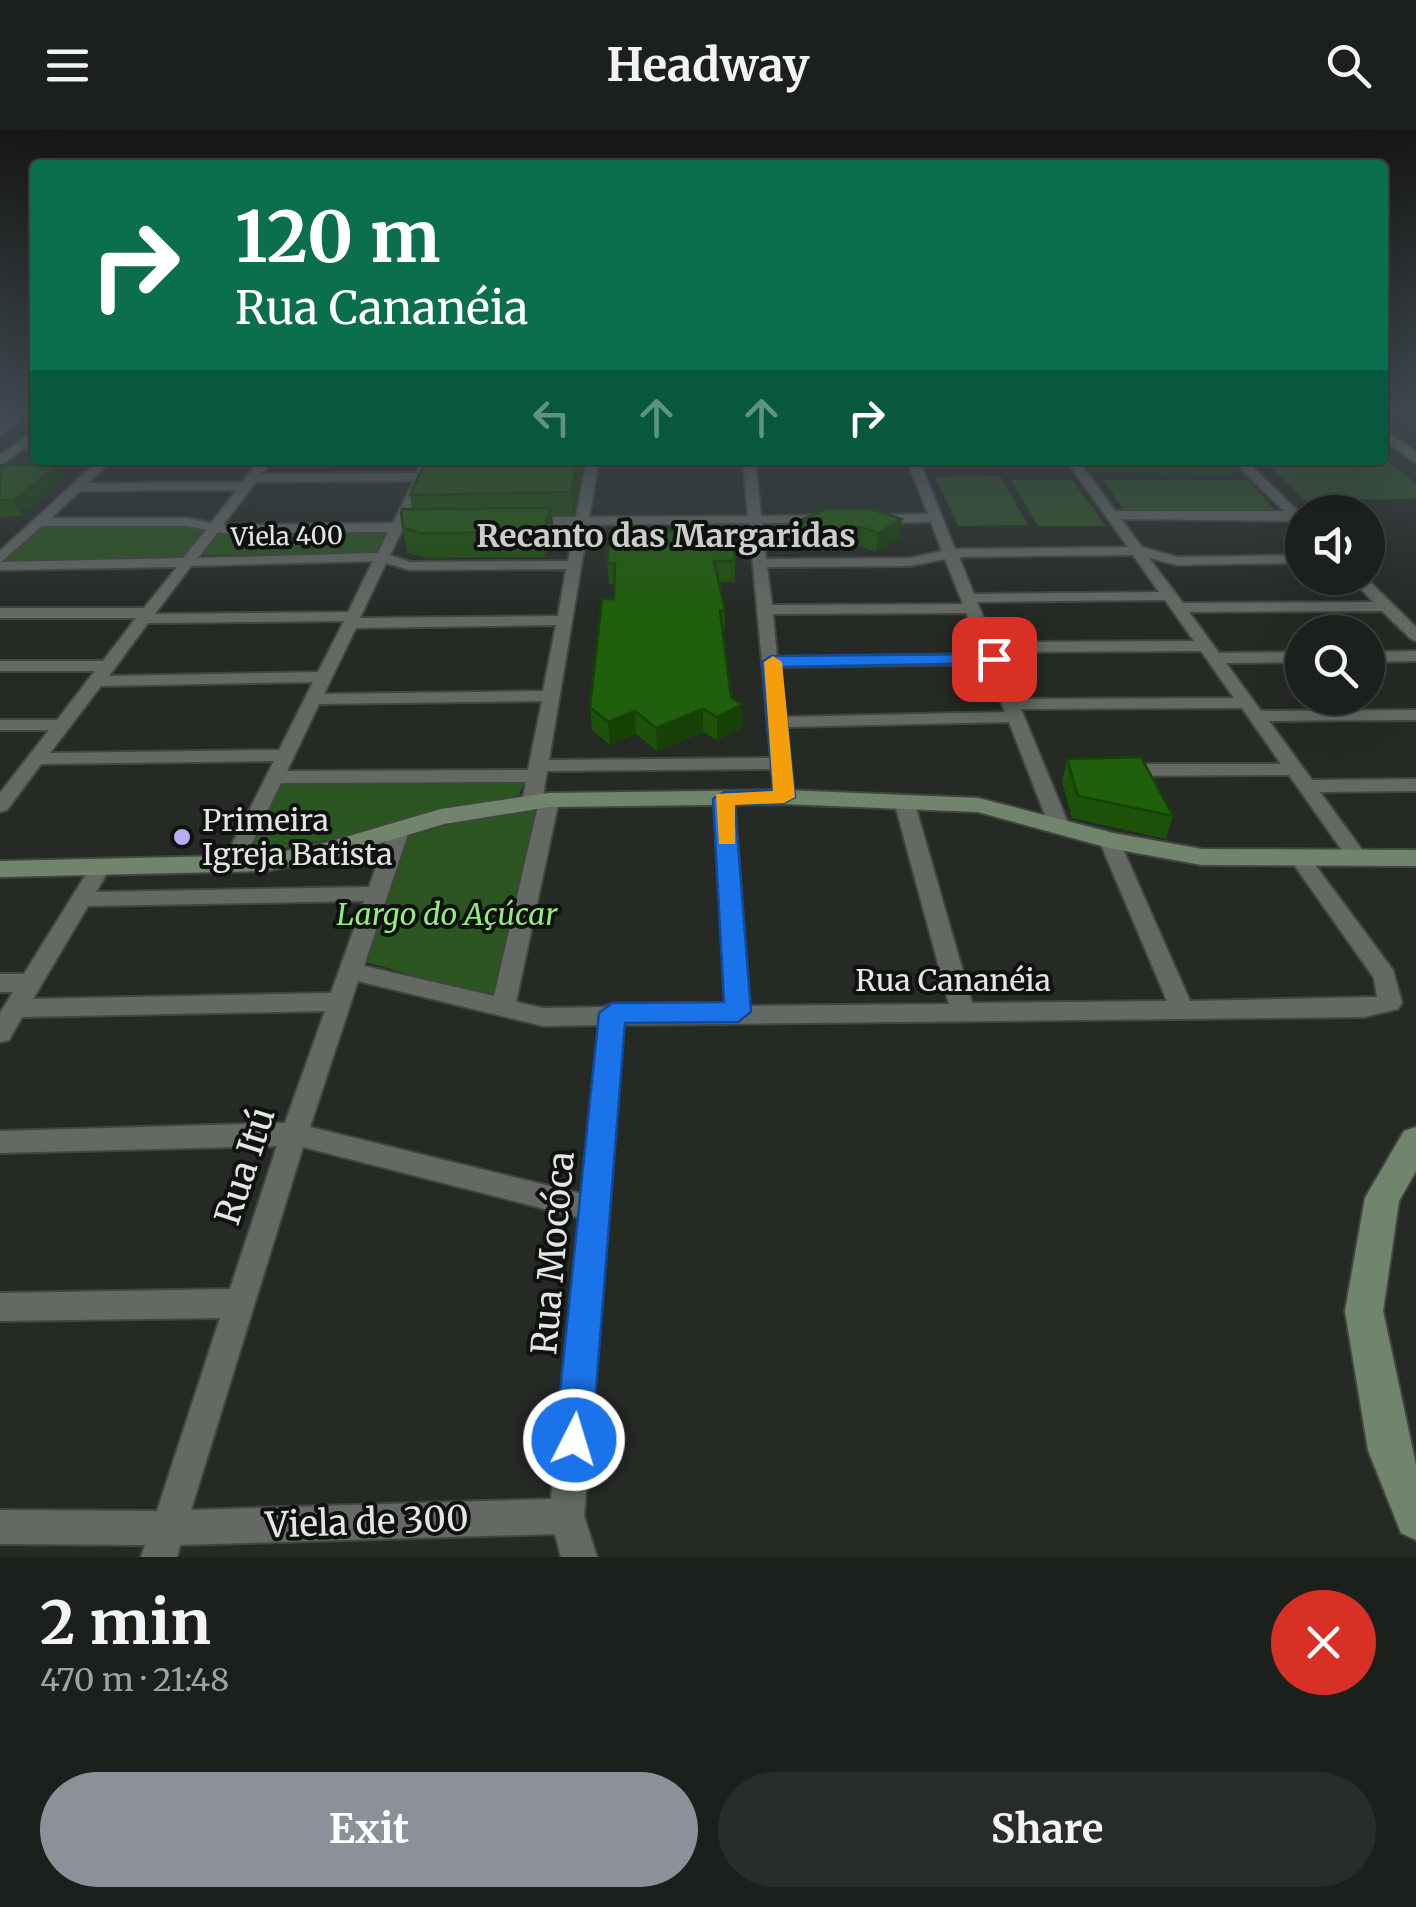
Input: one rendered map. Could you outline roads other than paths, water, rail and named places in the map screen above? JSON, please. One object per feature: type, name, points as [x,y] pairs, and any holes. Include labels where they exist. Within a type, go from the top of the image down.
[{"type":"street","points":[[0,558],[84,480]]},
{"type":"street","points":[[2,800],[251,480]]},
{"type":"street","points":[[76,487],[332,480]]},
{"type":"street","points":[[233,862],[421,480]]},
{"type":"street","points":[[503,1008],[551,696],[589,480]]},
{"type":"street","points":[[752,480],[784,797]]},
{"type":"street","points":[[920,480],[1014,711],[1047,770],[1058,823]]},
{"type":"street","points":[[1087,480],[1358,858]]},
{"type":"street","points":[[1258,480],[1285,505]]},
{"type":"street","points":[[1114,515],[1285,519]]},
{"type":"street","points":[[509,522],[847,518]]},
{"type":"street","points":[[865,518],[937,518]]},
{"type":"street","points":[[40,522],[187,522],[212,527],[398,526],[436,522]]},
{"type":"street","points":[[762,563],[910,562],[952,553],[1140,551],[1177,561],[1285,560]]},
{"type":"street","name":"Viela 400","points":[[0,566],[139,566],[188,560],[382,556],[409,566],[574,565]]},
{"type":"street","points":[[1376,595],[1416,636]]},
{"type":"street","points":[[767,610],[972,603],[1387,606]]},
{"type":"street","points":[[0,613],[564,620]]},
{"type":"street","points":[[771,662],[991,653],[1211,652],[1285,656]]},
{"type":"street","points":[[1385,657],[1416,656]]},
{"type":"street","points":[[0,666],[107,666]]},
{"type":"street","points":[[95,681],[325,677]]},
{"type":"street","points":[[314,699],[551,696]]},
{"type":"street","points":[[776,722],[1014,711],[1252,710],[1416,715]]},
{"type":"street","points":[[0,725],[62,725]]},
{"type":"street","points":[[36,759],[287,754]]},
{"type":"street","points":[[0,869],[266,863],[312,854],[539,786],[780,763]]},
{"type":"street","points":[[1097,770],[1416,785]]},
{"type":"street","points":[[276,778],[539,786],[724,799],[784,797],[978,806],[1058,823],[1109,840],[1202,857],[1416,858]]},
{"type":"street","points":[[724,799],[738,1012]]},
{"type":"street","points":[[904,802],[962,1010]]},
{"type":"street","name":"Rua Itú","points":[[164,1543],[294,1134],[400,828]]},
{"type":"street","points":[[1109,840],[1182,1008]]},
{"type":"street","name":"Rua Cananéia","points":[[350,971],[543,1017],[612,1013],[1364,1008],[1390,1003],[1385,976],[1300,859]]},
{"type":"street","points":[[0,1033],[100,868]]},
{"type":"street","points":[[81,899],[377,894]]},
{"type":"street","points":[[0,983],[30,983]]},
{"type":"street","points":[[15,1008],[339,1002]]},
{"type":"street","name":"Rua Mocóca","points":[[579,1557],[566,1516],[612,1013]]},
{"type":"street","points":[[0,1142],[294,1134],[594,1209]]},
{"type":"street","points":[[1416,1141],[1382,1198],[1364,1310],[1389,1450],[1416,1518]]},
{"type":"street","points":[[0,1307],[240,1302]]},
{"type":"street","name":"Viela de 300","points":[[0,1527],[164,1543],[566,1516]]},
{"type":"place","name":"Primeira Igreja Batista","points":[[182,837]]},
{"type":"district","name":"Recanto das Margaridas","points":[[666,536]]},
{"type":"park label","name":"Largo do Açúcar","points":[[447,914]]}]
